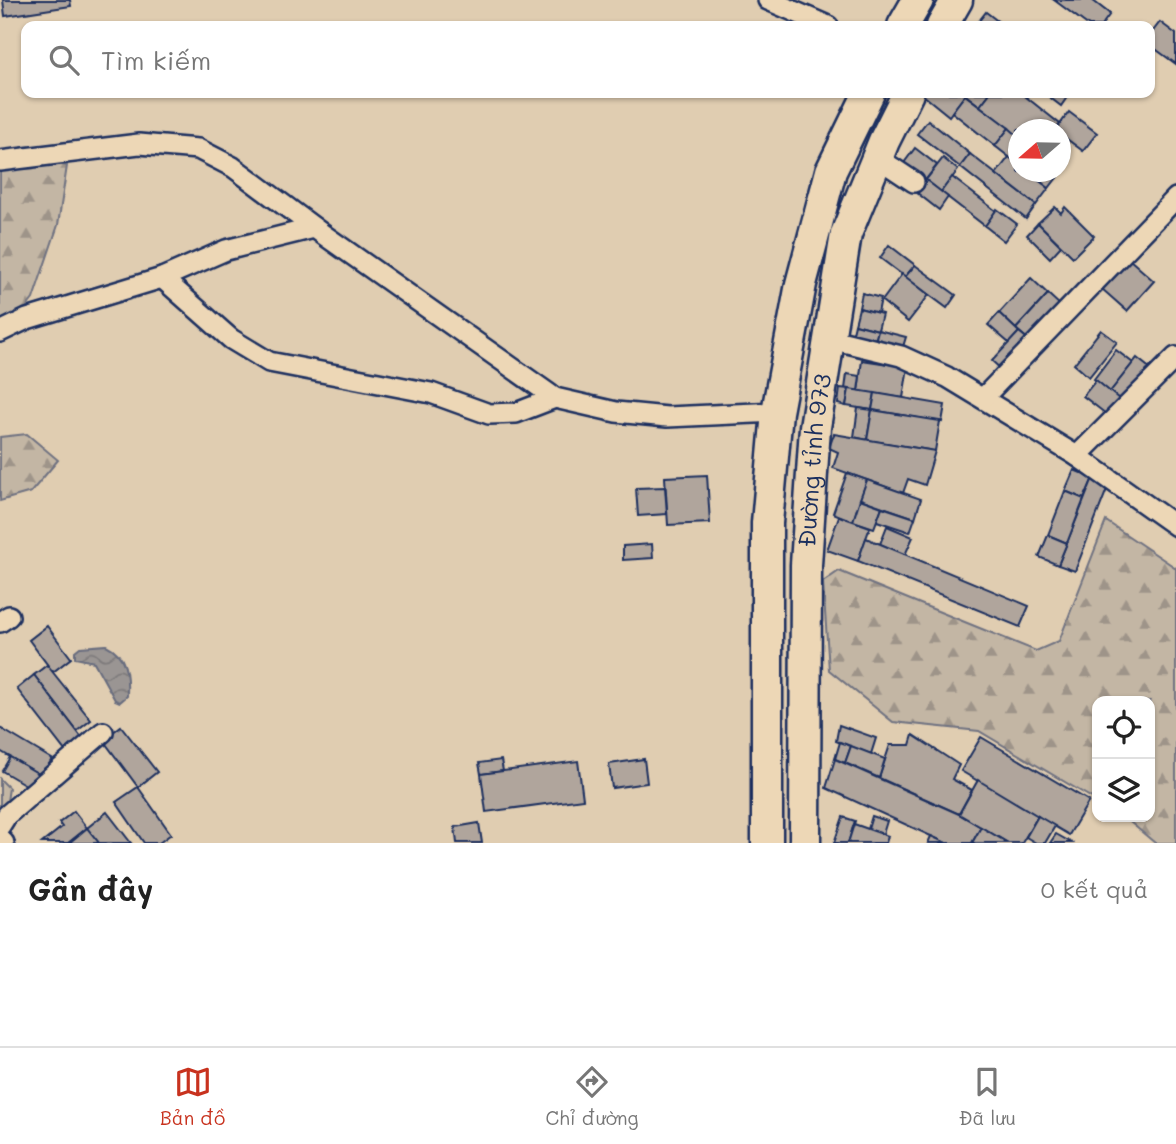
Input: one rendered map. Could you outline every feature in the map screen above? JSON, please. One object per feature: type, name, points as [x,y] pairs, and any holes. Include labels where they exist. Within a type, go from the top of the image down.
[{"type":"main road","points":[[906,21],[918,0]]},
{"type":"main road","points":[[945,21],[957,0]]},
{"type":"main road","name":"Đường tỉnh 973","points":[[766,843],[767,523],[777,412],[800,284],[831,171],[867,98]]},
{"type":"main road","name":"Đường tỉnh 973","points":[[805,843],[806,565],[815,426],[827,338],[846,234],[877,158],[906,98]]},
{"type":"street","points":[[768,0],[816,21]]},
{"type":"street","points":[[0,161],[139,144],[198,149],[233,167],[314,228],[555,398],[616,412],[667,417],[777,412]]},
{"type":"street","points":[[877,158],[914,182]]},
{"type":"street","points":[[983,398],[1176,198]]},
{"type":"street","points":[[0,332],[27,318],[162,278],[226,250],[314,228]]},
{"type":"street","points":[[162,278],[231,339],[269,362],[430,393],[489,414],[516,413],[555,398]]},
{"type":"street","points":[[827,338],[901,356],[947,377],[1076,456],[1176,526]]},
{"type":"street","points":[[1076,456],[1176,357]]},
{"type":"street","points":[[0,826],[103,732]]},
{"type":"street","points":[[0,839],[4,843]]},
{"type":"green space","points":[[52,162],[67,166],[58,225],[33,299],[0,341],[0,168]]},
{"type":"green space","points":[[27,434],[58,460],[31,492],[0,501],[0,437]]},
{"type":"green space","points":[[1106,521],[1176,568],[1176,843],[1155,843],[1130,822],[1155,822],[1155,696],[1092,696],[1092,798],[979,731],[893,722],[829,670],[823,582],[839,571],[1036,651],[1059,641]]},
{"type":"green space","points":[[0,779],[9,788],[6,808],[0,812]]},
{"type":"water","points":[[106,645],[118,654],[125,666],[127,696],[120,702],[115,700],[94,662],[75,658],[75,651],[80,647]]},
{"type":"building","points":[[3,0],[70,0],[71,6],[5,16]]},
{"type":"building","points":[[1054,0],[1092,0],[1110,14],[1105,21],[1082,21]]},
{"type":"building","points":[[986,12],[998,21],[979,21]]},
{"type":"building","points":[[1160,22],[1176,34],[1176,64],[1155,49],[1155,28]]},
{"type":"building","points":[[927,98],[963,98],[949,116]]},
{"type":"building","points":[[963,98],[969,98],[1008,127],[995,146],[952,112]]},
{"type":"building","points":[[970,98],[986,98],[980,106]]},
{"type":"building","points":[[986,98],[1027,98],[1054,119],[1008,119],[1008,128],[980,106]]},
{"type":"building","points":[[1051,98],[1067,98],[1061,106]]},
{"type":"building","points":[[1069,112],[1097,133],[1083,151],[1071,142],[1071,119],[1064,119]]},
{"type":"building","points":[[928,120],[970,154],[960,167],[917,134]]},
{"type":"building","points":[[1008,129],[1008,156],[995,146]]},
{"type":"building","points":[[915,148],[937,165],[923,183],[901,167]]},
{"type":"building","points":[[970,154],[1036,205],[1026,219],[960,167]]},
{"type":"building","points":[[943,158],[958,170],[941,192],[926,180]]},
{"type":"building","points":[[1008,158],[1008,182],[1041,182],[1049,188],[1036,205],[996,174]]},
{"type":"building","points":[[952,177],[996,211],[985,226],[941,192]]},
{"type":"building","points":[[926,180],[948,197],[939,210],[916,192]]},
{"type":"building","points":[[1041,182],[1054,182],[1049,188]]},
{"type":"building","points":[[1055,207],[1061,213],[1065,207],[1094,236],[1073,257],[1038,223]]},
{"type":"building","points":[[997,209],[1017,224],[1004,241],[985,226]]},
{"type":"building","points":[[1038,223],[1061,246],[1050,258],[1027,235]]},
{"type":"building","points":[[889,245],[915,265],[905,277],[880,258]]},
{"type":"building","points":[[1129,259],[1154,281],[1127,311],[1102,289]]},
{"type":"building","points":[[915,265],[956,295],[947,308],[905,277]]},
{"type":"building","points":[[902,274],[929,295],[908,322],[882,301]]},
{"type":"building","points":[[1031,278],[1048,294],[1016,329],[999,313]]},
{"type":"building","points":[[862,293],[881,298],[878,313],[859,308]]},
{"type":"building","points":[[1048,294],[1061,306],[1030,341],[1016,329]]},
{"type":"building","points":[[859,308],[882,314],[878,330],[855,324]]},
{"type":"building","points":[[999,313],[1019,332],[1009,343],[988,325]]},
{"type":"building","points":[[855,324],[878,330],[874,346],[851,341]]},
{"type":"building","points":[[878,330],[906,337],[901,353],[874,346]]},
{"type":"building","points":[[1101,330],[1117,342],[1089,377],[1074,364]]},
{"type":"building","points":[[1019,332],[1030,341],[1003,371],[992,361]]},
{"type":"building","points":[[1116,350],[1133,363],[1110,392],[1094,379]]},
{"type":"building","points":[[1137,358],[1152,370],[1125,404],[1110,392]]},
{"type":"building","points":[[862,360],[908,367],[903,398],[858,391]]},
{"type":"building","points":[[847,374],[860,376],[858,391],[845,389]]},
{"type":"building","points":[[1096,380],[1119,399],[1106,414],[1083,396]]},
{"type":"building","points":[[840,388],[849,389],[846,406],[838,404]]},
{"type":"building","points":[[849,389],[875,393],[872,410],[846,406]]},
{"type":"building","points":[[875,393],[945,405],[942,422],[872,410]]},
{"type":"building","points":[[858,408],[872,410],[867,440],[854,437]]},
{"type":"building","points":[[872,410],[940,421],[935,451],[867,440]]},
{"type":"building","points":[[834,434],[935,451],[925,485],[908,479],[903,493],[833,468],[838,452],[829,448]]},
{"type":"building","points":[[1074,470],[1093,478],[1084,499],[1065,491]]},
{"type":"building","points":[[847,473],[867,480],[853,521],[833,513]]},
{"type":"building","points":[[707,475],[710,523],[668,525],[665,477]]},
{"type":"building","points":[[1093,478],[1109,484],[1075,571],[1058,565]]},
{"type":"building","points":[[867,480],[921,499],[915,518],[860,499]]},
{"type":"building","points":[[665,487],[667,514],[638,516],[636,488]]},
{"type":"building","points":[[1065,491],[1084,499],[1067,543],[1048,535]]},
{"type":"building","points":[[860,499],[882,507],[874,528],[853,521]]},
{"type":"building","points":[[882,507],[915,518],[910,532],[877,521]]},
{"type":"building","points":[[839,516],[870,527],[858,561],[827,550]]},
{"type":"building","points":[[887,526],[913,537],[905,555],[880,544]]},
{"type":"building","points":[[1048,535],[1067,543],[1058,565],[1039,557]]},
{"type":"building","points":[[866,538],[1029,606],[1020,627],[858,561]]},
{"type":"building","points":[[652,544],[653,558],[623,560],[623,546]]},
{"type":"building","points":[[47,626],[71,658],[53,672],[29,640]]},
{"type":"building","points":[[47,665],[91,720],[77,731],[34,675]]},
{"type":"building","points":[[34,675],[86,743],[69,756],[17,689]]},
{"type":"building","points":[[839,725],[876,738],[871,754],[836,741]]},
{"type":"building","points":[[121,726],[157,772],[138,787],[103,740]]},
{"type":"building","points":[[0,728],[52,759],[42,776],[0,751]]},
{"type":"building","points":[[913,735],[959,765],[952,779],[972,790],[959,814],[879,778],[890,745],[910,745]]},
{"type":"building","points":[[981,737],[1089,801],[1069,835],[961,771]]},
{"type":"building","points":[[840,742],[851,746],[845,763],[835,759]]},
{"type":"building","points":[[851,746],[885,759],[879,778],[845,763]]},
{"type":"building","points":[[10,757],[39,774],[31,788],[2,771]]},
{"type":"building","points":[[644,759],[647,783],[612,788],[609,764]]},
{"type":"building","points":[[835,759],[959,814],[981,827],[972,843],[946,843],[826,788]]},
{"type":"building","points":[[501,760],[503,771],[481,774],[479,763]]},
{"type":"building","points":[[578,761],[583,799],[486,812],[481,774]]},
{"type":"building","points":[[978,780],[1038,816],[1022,843],[1008,843],[959,814]]},
{"type":"building","points":[[138,787],[171,834],[159,843],[144,843],[116,802]]},
{"type":"building","points":[[74,811],[87,828],[68,843],[42,843],[62,827],[59,823]]},
{"type":"building","points":[[107,812],[131,843],[99,843],[87,828]]},
{"type":"building","points":[[872,816],[887,821],[883,834],[868,829]]},
{"type":"building","points":[[1038,816],[1055,826],[1045,843],[1036,843],[1026,837]]},
{"type":"building","points":[[843,817],[855,821],[848,843],[834,843]]},
{"type":"building","points":[[479,823],[482,843],[457,843],[455,827]]},
{"type":"building","points":[[854,824],[888,836],[886,843],[848,843]]},
{"type":"building","points":[[981,827],[1008,843],[972,843]]},
{"type":"building","points":[[87,828],[99,843],[69,843]]},
{"type":"building","points":[[1056,834],[1072,843],[1050,843]]},
{"type":"building","points":[[931,836],[946,843],[928,843]]}]
